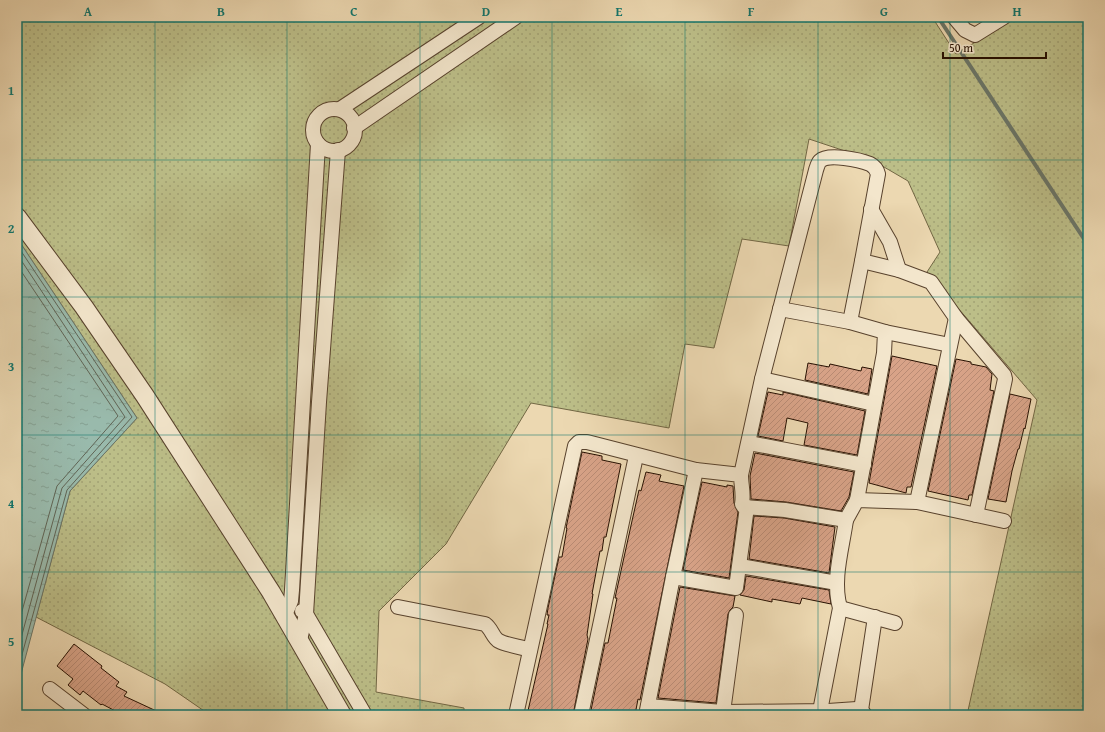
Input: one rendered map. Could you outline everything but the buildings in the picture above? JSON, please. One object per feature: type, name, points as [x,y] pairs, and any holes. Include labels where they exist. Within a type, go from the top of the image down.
[{"type":"street","points":[[340,109],[349,116],[353,122],[353,136],[345,147],[338,150],[324,148],[318,144],[314,138],[313,131],[317,117],[322,112],[329,109],[340,109],[479,17]]},
{"type":"street","points":[[354,128],[516,17]]},
{"type":"street","points":[[954,17],[965,30],[975,35],[1004,17]]},
{"type":"street","points":[[318,144],[303,401],[288,608],[300,640],[342,715]]},
{"type":"street","points":[[300,640],[306,614],[319,402],[338,150]]},
{"type":"street","points":[[846,520],[785,510],[744,507],[742,504],[744,495],[741,489],[741,475],[762,379],[816,170],[820,162],[825,158],[841,157],[872,164],[877,170],[878,174],[850,322]]},
{"type":"street","points":[[871,209],[890,242],[899,270]]},
{"type":"street","points":[[17,217],[84,307],[145,396],[271,592],[288,608],[306,614],[365,715]]},
{"type":"street","points":[[862,261],[899,270],[931,282],[956,318],[1004,375],[1005,379],[976,515]]},
{"type":"street","points":[[780,309],[850,322],[885,332],[950,345]]},
{"type":"street","points":[[917,502],[956,318]]},
{"type":"street","points":[[825,712],[840,608],[837,594],[837,583],[846,520],[857,500],[884,353],[885,332]]},
{"type":"street","points":[[762,379],[874,404]]},
{"type":"street","points":[[303,401],[319,402]]},
{"type":"street","points":[[516,715],[575,446],[579,442],[587,442],[636,456],[696,470],[741,475]]},
{"type":"street","points":[[749,443],[864,465]]},
{"type":"street","points":[[580,715],[636,456]]},
{"type":"street","points":[[696,470],[647,710],[774,714],[863,712],[875,617]]},
{"type":"street","points":[[857,500],[917,502],[1004,521]]},
{"type":"street","points":[[673,577],[736,588],[747,507]]},
{"type":"street","points":[[740,566],[837,583]]},
{"type":"street","points":[[398,607],[485,624],[489,627],[494,637],[499,641],[530,650]]},
{"type":"street","points":[[840,608],[895,623]]},
{"type":"street","points":[[723,712],[736,615]]},
{"type":"street","points":[[50,689],[84,715]]},
{"type":"green space","points":[[17,17],[932,17],[956,54],[1016,17],[1088,17],[1088,715],[967,715],[1037,400],[927,272],[940,252],[908,181],[872,160],[809,139],[789,246],[742,239],[714,348],[685,344],[669,428],[531,403],[446,544],[379,611],[376,692],[464,708],[464,715],[210,715],[165,684],[36,617],[70,491],[137,418],[17,238]]},
{"type":"water","points":[[17,238],[137,418],[70,491],[17,689]]},
{"type":"waterway","points":[[938,17],[1088,245]]}]
